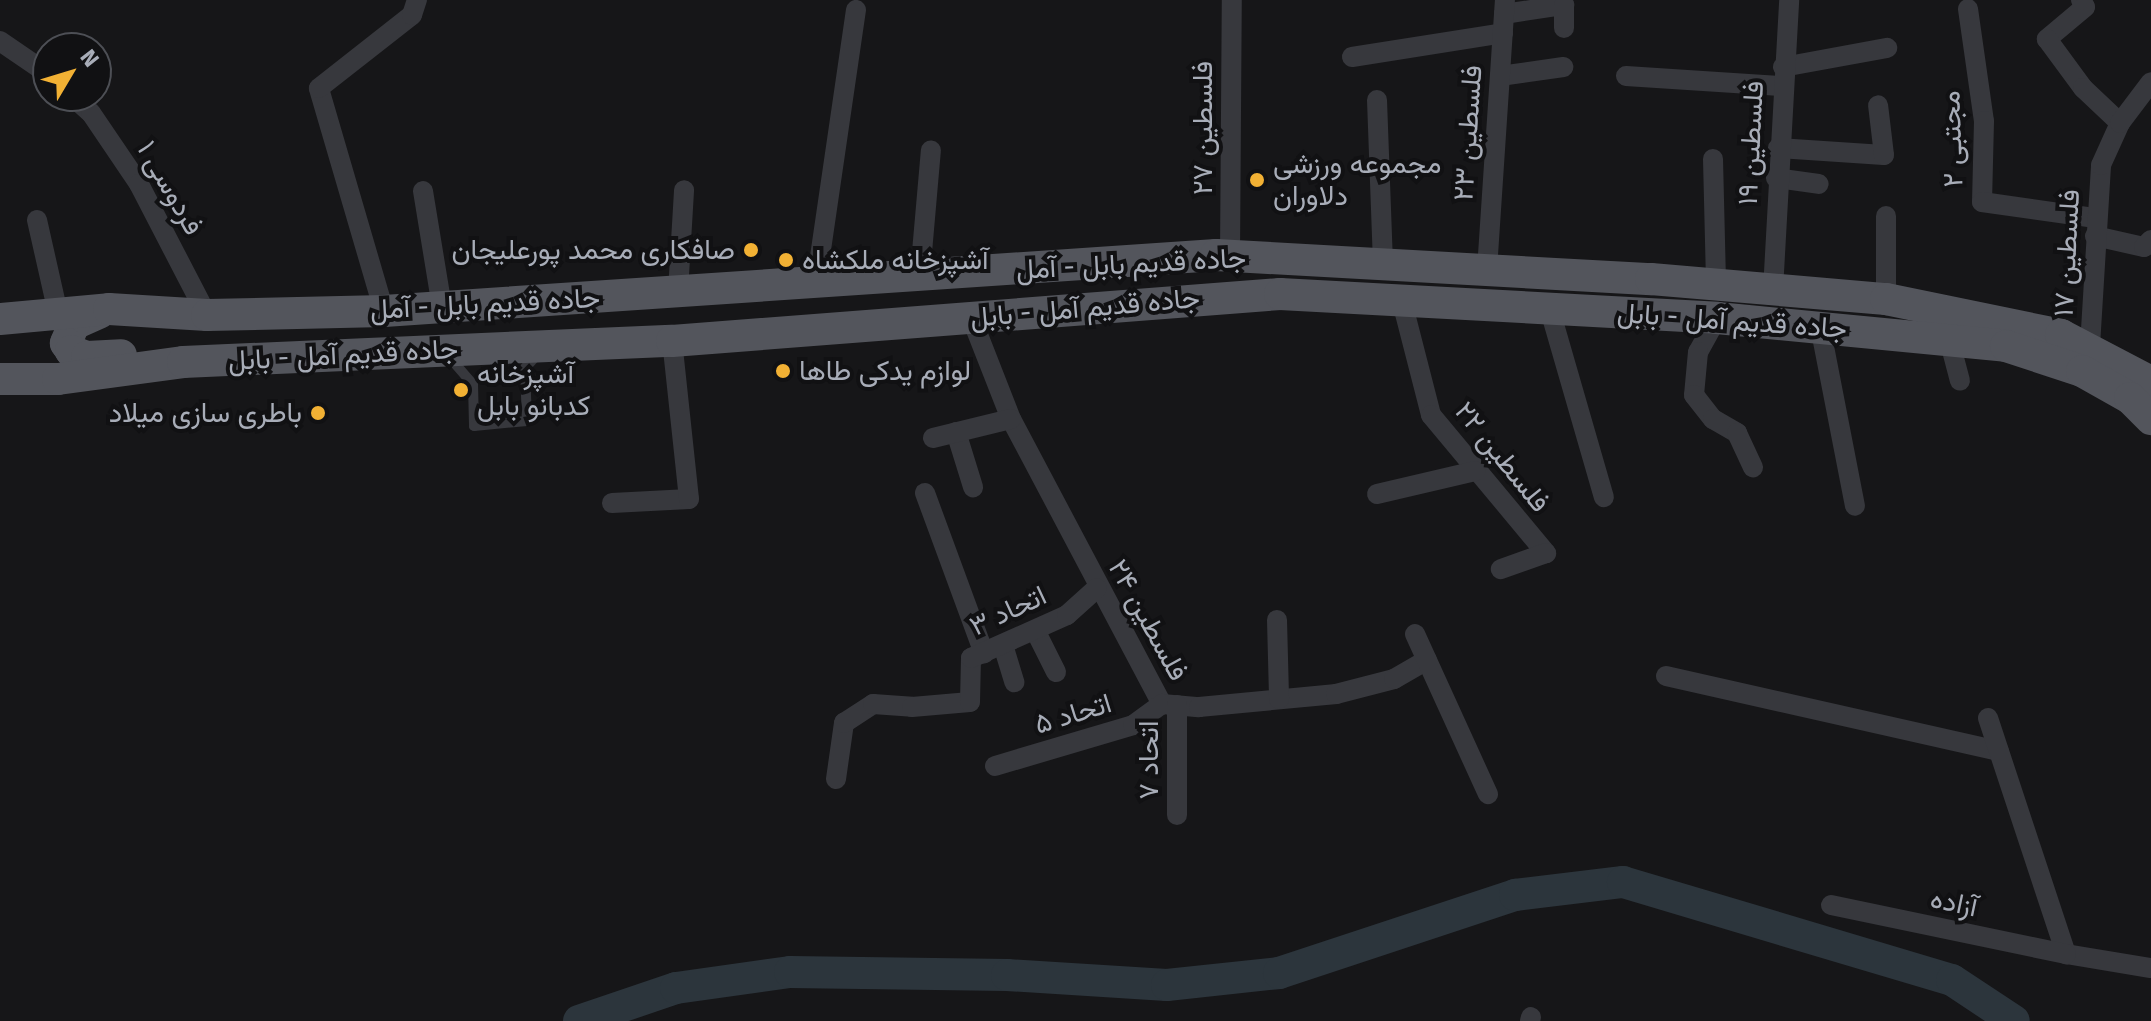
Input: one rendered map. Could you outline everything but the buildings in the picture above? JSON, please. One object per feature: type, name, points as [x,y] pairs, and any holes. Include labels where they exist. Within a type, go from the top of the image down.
[{"type":"main road","name":"جاده قدیم بابل - آمل","points":[[0,319],[109,309],[207,315],[384,311],[1230,256],[1716,285],[1886,299],[1995,318],[2090,346],[2151,382]]},
{"type":"main road","name":"جاده قدیم آمل - بابل","points":[[0,379],[58,379],[183,362],[672,341],[1280,294],[1401,298],[1717,318],[2006,346],[2082,371],[2130,398],[2151,419]]},
{"type":"main road","points":[[109,309],[74,324],[65,335],[71,351],[183,362]]},
{"type":"street","points":[[384,311],[335,155],[319,88],[412,15],[417,0]]},
{"type":"street","name":"فلسطین ۲۷","points":[[1230,256],[1232,0]]},
{"type":"street","name":"فلسطین ۱۹","points":[[1773,290],[1776,178],[1789,0]]},
{"type":"street","points":[[2081,0],[2085,7],[2047,39],[2083,88],[2120,123]]},
{"type":"street","points":[[1352,57],[1504,16],[1564,5],[1564,28]]},
{"type":"street","name":"مجتبی ۲","points":[[1968,9],[1984,121],[1982,202],[2095,227]]},
{"type":"street","points":[[816,284],[856,10]]},
{"type":"street","name":"فلسطین ۲۳","points":[[1487,270],[1504,16]]},
{"type":"street","points":[[0,41],[32,63]]},
{"type":"street","points":[[1626,76],[1782,76],[1887,48]]},
{"type":"street","points":[[1500,76],[1563,67]]},
{"type":"street","name":"فلسطین ۱۷","points":[[2090,346],[2097,280],[2095,227],[2101,165],[2120,123],[2151,82]]},
{"type":"street","points":[[1377,100],[1383,264]]},
{"type":"street","points":[[1778,148],[1884,155],[1878,105]]},
{"type":"street","name":"فردوسی ۱","points":[[90,112],[139,184],[207,315]]},
{"type":"street","points":[[920,275],[931,150]]},
{"type":"street","points":[[1713,159],[1716,285]]},
{"type":"street","points":[[1776,178],[1819,184]]},
{"type":"street","points":[[678,292],[684,190]]},
{"type":"street","points":[[423,191],[442,307]]},
{"type":"street","points":[[1886,216],[1886,299]]},
{"type":"street","points":[[37,220],[58,313]]},
{"type":"street","points":[[2095,227],[2144,247],[2151,240]]},
{"type":"street","name":"فلسطین ۲۲","points":[[1401,298],[1431,415],[1546,553],[1501,569]]},
{"type":"street","points":[[1549,307],[1604,497]]},
{"type":"street","name":"فلسطین ۲۴","points":[[971,317],[1011,419],[1097,588],[1169,705],[1336,694],[1394,679],[1427,660]]},
{"type":"street","points":[[1717,318],[1698,352],[1694,395],[1713,419],[1737,433],[1753,468]]},
{"type":"street","points":[[1820,326],[1855,506]]},
{"type":"street","points":[[1949,339],[1960,381]]},
{"type":"street","points":[[612,503],[689,499],[672,341]]},
{"type":"street","points":[[933,438],[1011,419]]},
{"type":"street","points":[[956,432],[973,487]]},
{"type":"street","points":[[1377,494],[1475,471]]},
{"type":"street","points":[[925,493],[993,649],[1014,682]]},
{"type":"street","name":"اتحاد ۳","points":[[836,779],[844,723],[873,704],[912,707],[970,702],[971,658],[1067,615],[1097,588]]},
{"type":"street","points":[[1277,620],[1279,699]]},
{"type":"street","points":[[1035,630],[1056,672]]},
{"type":"street","points":[[1415,634],[1488,794]]},
{"type":"street","points":[[1666,676],[1999,751]]},
{"type":"street","name":"اتحاد ۵","points":[[995,766],[1133,725],[1169,705]]},
{"type":"street","name":"اتحاد ۷","points":[[1169,705],[1177,815]]},
{"type":"street","points":[[1988,718],[2066,954]]},
{"type":"street","name":"آزاده","points":[[1831,905],[2066,954],[2151,968]]},
{"type":"lane","points":[[445,351],[473,384],[474,426],[527,421],[525,368],[547,344]]},
{"type":"waterway","points":[[579,1021],[676,988],[790,972],[1007,975],[1167,985],[1279,973],[1515,895],[1623,882],[1952,980],[2014,1021]]},
{"type":"place","name":"مجموعه ورزشی دلاوران","points":[[1257,180]]},
{"type":"place","name":"صافکاری محمد پورعلیجان","points":[[751,250]]},
{"type":"place","name":"آشپزخانه ملکشاه","points":[[786,260]]},
{"type":"place","name":"لوازم یدکی طاها","points":[[783,371]]},
{"type":"place","name":"آشپزخانه کدبانو بابل","points":[[461,390]]},
{"type":"place","name":"باطری سازی میلاد","points":[[318,413]]}]
